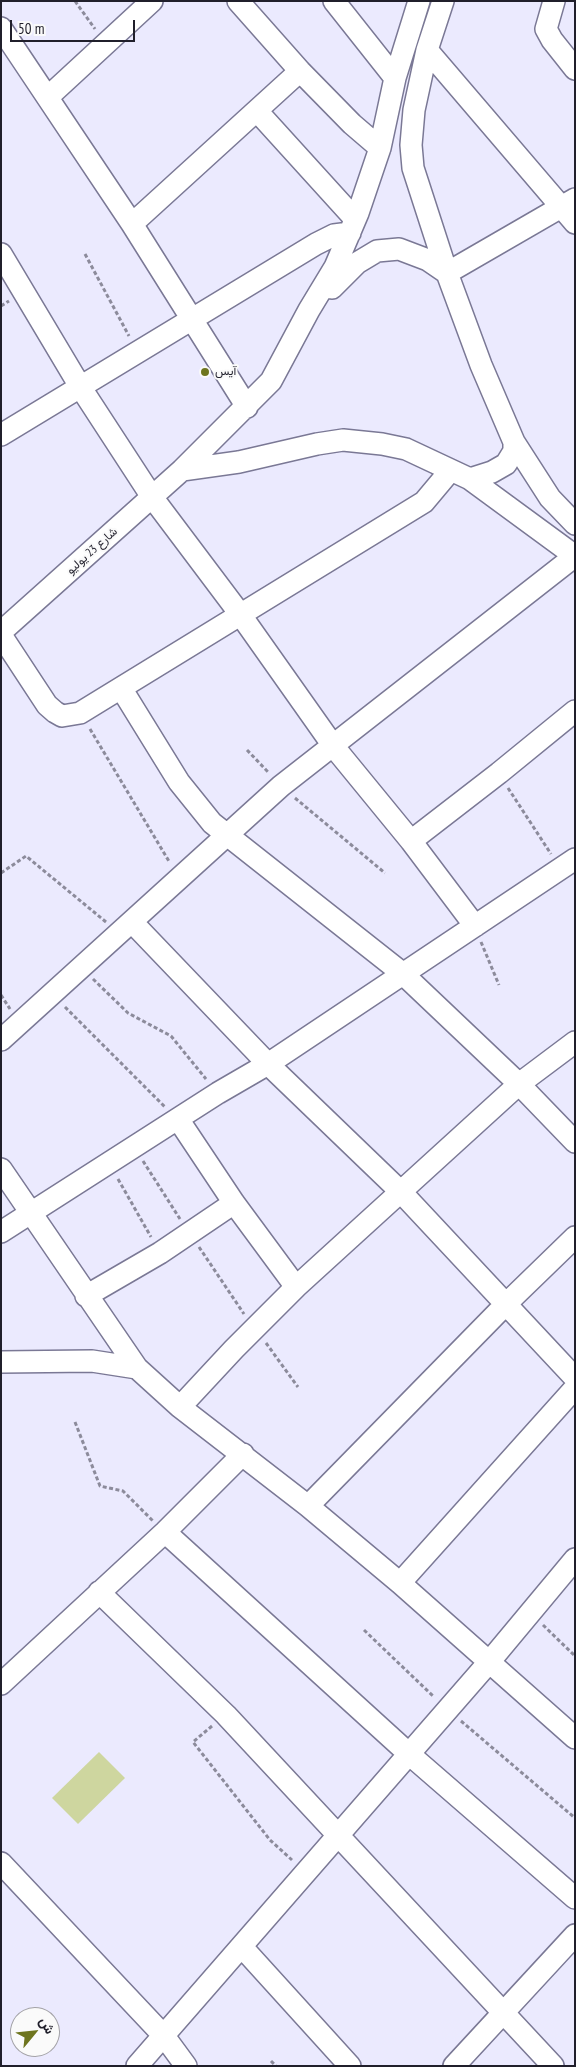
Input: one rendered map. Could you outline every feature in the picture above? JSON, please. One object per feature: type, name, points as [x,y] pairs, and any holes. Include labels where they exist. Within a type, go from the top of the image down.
[{"type":"street","points":[[48,97],[152,1]]},
{"type":"street","points":[[238,1],[300,71],[352,124],[380,148]]},
{"type":"street","points":[[334,1],[394,78]]},
{"type":"street","points":[[309,310],[335,267],[353,226],[380,148],[394,78],[419,1]]},
{"type":"street","points":[[442,1],[427,50],[414,110],[411,145],[413,168],[447,273],[481,365],[514,442],[550,498],[575,524]]},
{"type":"street","points":[[554,1],[546,29],[552,40],[575,69]]},
{"type":"street","points":[[1,28],[132,224],[191,320],[248,406]]},
{"type":"street","points":[[427,50],[570,210],[447,273]]},
{"type":"street","points":[[132,224],[300,71]]},
{"type":"street","points":[[257,111],[353,226]]},
{"type":"street","points":[[1,435],[316,244],[353,226]]},
{"type":"street","points":[[309,310],[357,263],[377,251],[399,249],[428,260],[447,273]]},
{"type":"street","points":[[1,254],[81,388],[152,496],[240,614],[334,747],[411,840],[475,926]]},
{"type":"street","name":"شارع 23 يوليو","points":[[1,634],[182,470],[248,406],[271,381],[309,310]]},
{"type":"street","points":[[1,1040],[281,786],[334,747],[575,556],[470,479],[406,449],[368,441],[343,440],[317,444],[240,462],[182,470]]},
{"type":"street","points":[[470,479],[492,472],[506,464],[514,451],[514,442]]},
{"type":"street","points":[[1,634],[47,705],[62,716],[80,713],[424,502],[450,471]]},
{"type":"street","points":[[121,688],[190,798],[212,822],[402,974],[519,1084],[575,1142]]},
{"type":"street","points":[[411,840],[499,774],[575,711]]},
{"type":"street","points":[[1,1232],[218,1093],[268,1064],[568,864]]},
{"type":"street","points":[[126,928],[401,1192],[575,1378]]},
{"type":"street","points":[[180,1407],[254,1328],[296,1288],[519,1084],[575,1042]]},
{"type":"street","points":[[178,1119],[234,1203],[296,1288]]},
{"type":"street","points":[[1,1169],[137,1368],[180,1407],[243,1454],[400,1583],[575,1738]]},
{"type":"street","points":[[86,1296],[160,1253],[234,1203]]},
{"type":"street","points":[[308,1506],[506,1304],[575,1237]]},
{"type":"street","points":[[1,1362],[92,1361],[137,1368]]},
{"type":"street","points":[[400,1583],[575,1388]]},
{"type":"street","points":[[1,1684],[165,1532],[243,1454]]},
{"type":"street","points":[[165,1532],[409,1754],[575,1898]]},
{"type":"street","points":[[137,2066],[530,1614],[571,1570]]},
{"type":"street","points":[[99,1592],[226,1714],[553,2066]]},
{"type":"street","points":[[1,1863],[164,2036],[186,2066]]},
{"type":"street","points":[[454,2066],[575,1935]]},
{"type":"street","points":[[242,1947],[350,2066]]},
{"type":"path","points":[[75,1],[106,44]]},
{"type":"path","points":[[85,254],[138,352]]},
{"type":"path","points":[[80,713],[179,878]]},
{"type":"path","points":[[247,750],[281,786],[385,873]]},
{"type":"path","points":[[499,774],[568,864]]},
{"type":"path","points":[[1,874],[26,856],[126,928]]},
{"type":"path","points":[[475,926],[499,985]]},
{"type":"path","points":[[82,968],[128,1013],[171,1036],[218,1093]]},
{"type":"path","points":[[52,994],[178,1119]]},
{"type":"path","points":[[134,1148],[254,1328],[298,1387]]},
{"type":"path","points":[[109,1163],[160,1253]]},
{"type":"path","points":[[75,1422],[100,1486],[123,1491],[165,1532]]},
{"type":"path","points":[[530,1614],[575,1656]]},
{"type":"path","points":[[364,1630],[447,1710],[512,1762],[575,1818]]},
{"type":"path","points":[[226,1714],[193,1742],[270,1840],[305,1872]]},
{"type":"path","points":[[271,2061],[276,2066]]},
{"type":"green space","points":[[99,1752],[125,1778],[78,1824],[52,1798]]},
{"type":"place","name":"آيس","points":[[205,372]]}]
